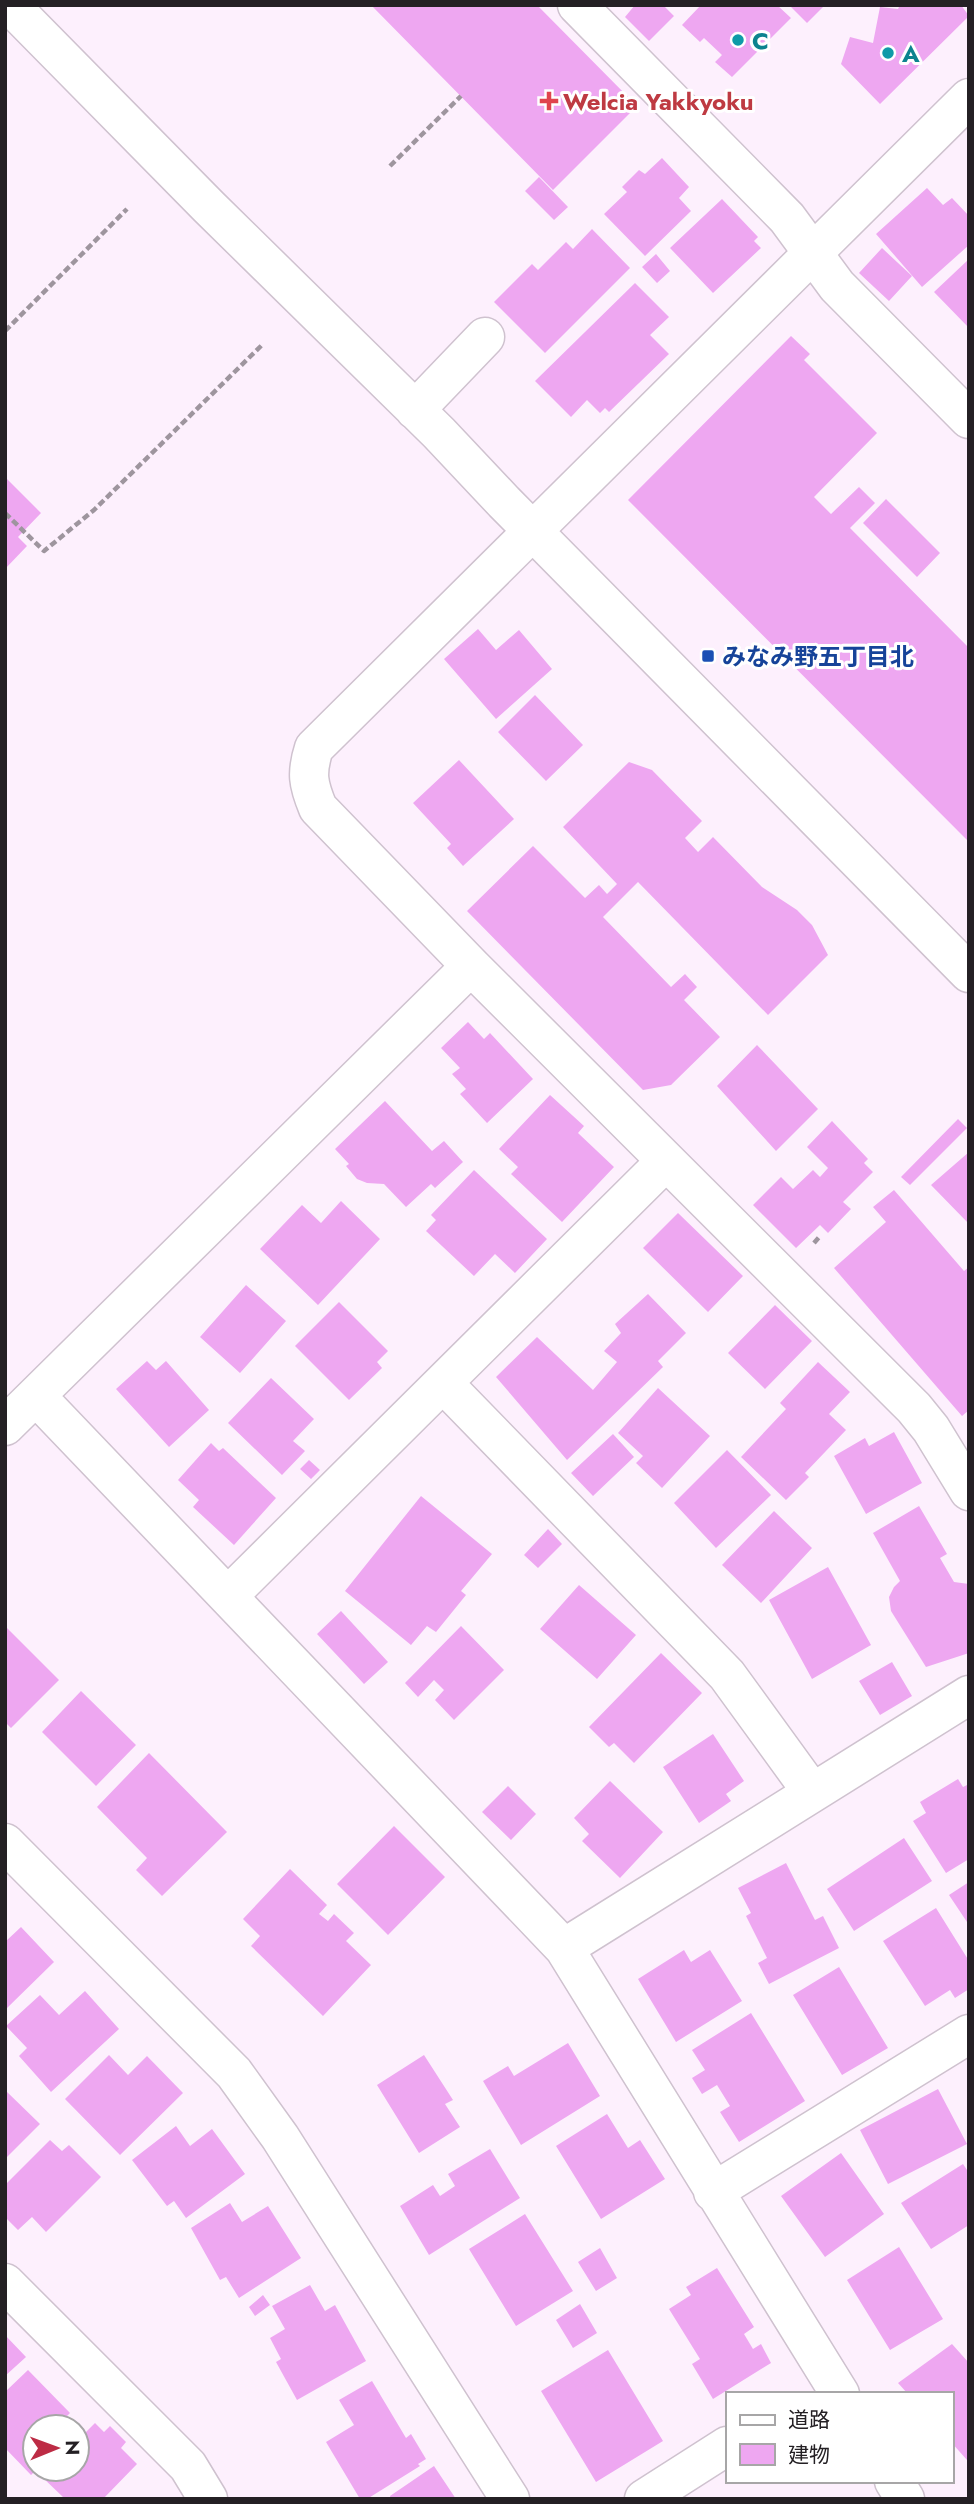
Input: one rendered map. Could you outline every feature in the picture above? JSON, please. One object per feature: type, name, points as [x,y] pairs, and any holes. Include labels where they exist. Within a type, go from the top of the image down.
[{"type":"street","points":[[10,5],[218,216],[415,410],[969,973]]},
{"type":"street","points":[[577,5],[787,218],[837,286],[969,419]]},
{"type":"street","points":[[969,98],[314,748],[307,767],[310,789],[318,808],[471,966],[914,1408],[969,1491]]},
{"type":"street","points":[[415,410],[485,337]]},
{"type":"street","points":[[5,1426],[471,966]]},
{"type":"street","points":[[229,1595],[666,1161]]},
{"type":"street","points":[[444,1384],[727,1675],[812,1792]]},
{"type":"street","points":[[36,1396],[564,1948],[713,2192],[827,2389]]},
{"type":"street","points":[[564,1948],[969,1695]]},
{"type":"street","points":[[5,1843],[233,2073],[280,2137],[510,2499]]},
{"type":"street","points":[[713,2192],[963,2050]]},
{"type":"street","points":[[5,2283],[188,2466],[208,2499]]},
{"type":"street","points":[[644,2499],[726,2447]]},
{"type":"street","points":[[895,2483],[905,2499]]},
{"type":"path","points":[[390,166],[461,96]]},
{"type":"path","points":[[5,331],[127,209]]},
{"type":"path","points":[[5,513],[44,551],[94,510],[263,344]]},
{"type":"building","name":"Welcia Yakkyoku","points":[[371,5],[537,5],[637,106],[553,190]]},
{"type":"building","points":[[635,5],[663,5],[674,16],[649,41],[625,17]]},
{"type":"building","name":"C","points":[[701,5],[777,5],[791,18],[732,77],[715,62],[722,55],[704,38],[700,42],[682,25]]},
{"type":"building","points":[[789,5],[825,5],[807,23]]},
{"type":"building","name":"A","points":[[900,5],[961,5],[969,16],[880,104],[841,64],[850,37],[873,43],[880,7],[898,9]]},
{"type":"building","points":[[662,158],[689,187],[679,198],[691,211],[645,256],[604,214],[627,192],[622,187],[639,170],[645,174]]},
{"type":"building","points":[[539,177],[568,207],[554,220],[525,191]]},
{"type":"building","points":[[927,188],[943,205],[952,198],[969,216],[969,245],[922,287],[876,234]]},
{"type":"building","points":[[722,199],[758,237],[754,241],[761,248],[713,293],[670,248]]},
{"type":"building","points":[[592,229],[630,268],[545,353],[494,302],[532,264],[538,270],[566,242],[573,249]]},
{"type":"building","points":[[882,248],[912,276],[889,301],[859,273]]},
{"type":"building","points":[[656,254],[670,271],[657,283],[642,267]]},
{"type":"building","points":[[969,259],[969,328],[934,292]]},
{"type":"building","points":[[635,283],[669,317],[650,335],[669,354],[609,412],[605,408],[600,413],[587,400],[571,417],[535,381]]},
{"type":"building","points":[[791,336],[810,354],[804,360],[877,433],[814,497],[831,514],[859,487],[875,503],[850,528],[969,648],[969,842],[628,500]]},
{"type":"building","points":[[5,477],[41,513],[18,537],[27,546],[5,569]]},
{"type":"building","points":[[886,499],[940,553],[917,577],[863,523]]},
{"type":"building","points":[[478,629],[496,650],[519,630],[552,669],[496,719],[444,659]]},
{"type":"building","points":[[535,695],[583,745],[546,781],[498,732]]},
{"type":"building","points":[[459,760],[514,819],[463,866],[447,848],[451,844],[413,803]]},
{"type":"building","points":[[629,762],[652,770],[702,821],[685,838],[698,852],[713,837],[762,887],[797,910],[812,925],[828,955],[768,1015],[638,882],[603,917],[671,987],[685,974],[697,987],[684,1000],[720,1037],[671,1085],[643,1090],[467,911],[533,846],[585,898],[599,885],[607,894],[617,884],[563,827]]},
{"type":"building","points":[[468,1022],[484,1039],[490,1033],[533,1079],[487,1123],[460,1094],[466,1089],[452,1074],[460,1068],[441,1048]]},
{"type":"building","points":[[757,1045],[818,1109],[776,1151],[717,1086]]},
{"type":"building","points":[[550,1095],[584,1126],[578,1133],[614,1167],[562,1222],[511,1174],[518,1167],[499,1149]]},
{"type":"building","points":[[385,1101],[432,1151],[444,1141],[463,1162],[435,1188],[431,1184],[406,1207],[384,1184],[367,1183],[357,1179],[346,1166],[349,1164],[335,1149]]},
{"type":"building","points":[[958,1119],[967,1128],[910,1185],[901,1177]]},
{"type":"building","points":[[832,1121],[868,1159],[864,1163],[873,1172],[843,1202],[851,1209],[828,1233],[820,1225],[796,1248],[753,1205],[781,1177],[793,1189],[813,1170],[820,1177],[828,1168],[807,1147]]},
{"type":"building","points":[[969,1152],[969,1224],[931,1185]]},
{"type":"building","points":[[474,1170],[547,1239],[515,1273],[495,1254],[474,1276],[426,1231],[436,1220],[431,1215]]},
{"type":"building","points":[[894,1190],[964,1271],[969,1267],[969,1410],[962,1416],[834,1268],[886,1222],[873,1207]]},
{"type":"building","points":[[341,1201],[380,1239],[318,1305],[260,1249],[302,1205],[321,1223]]},
{"type":"building","points":[[678,1213],[743,1276],[708,1312],[643,1248]]},
{"type":"building","points":[[246,1285],[286,1321],[240,1373],[200,1337]]},
{"type":"building","points":[[648,1294],[686,1333],[658,1361],[663,1367],[567,1460],[496,1377],[537,1337],[593,1390],[617,1362],[604,1351],[621,1333],[615,1324]]},
{"type":"building","points":[[339,1302],[388,1351],[377,1362],[382,1368],[349,1400],[295,1346]]},
{"type":"building","points":[[775,1305],[812,1341],[765,1389],[728,1353]]},
{"type":"building","points":[[147,1361],[156,1370],[166,1361],[209,1410],[169,1447],[116,1389]]},
{"type":"building","points":[[818,1362],[850,1392],[829,1414],[846,1430],[805,1473],[809,1477],[786,1500],[741,1457],[786,1409],[780,1403]]},
{"type":"building","points":[[271,1378],[314,1419],[293,1441],[305,1451],[282,1475],[228,1423]]},
{"type":"building","points":[[658,1388],[710,1436],[662,1488],[636,1463],[643,1456],[618,1433]]},
{"type":"building","points":[[894,1432],[922,1483],[866,1514],[834,1456],[865,1438],[869,1446]]},
{"type":"building","points":[[613,1434],[634,1457],[593,1496],[571,1473]]},
{"type":"building","points":[[211,1443],[219,1451],[223,1448],[276,1498],[234,1545],[193,1507],[199,1500],[178,1480]]},
{"type":"building","points":[[727,1450],[771,1495],[716,1548],[674,1503]]},
{"type":"building","points":[[309,1460],[320,1470],[311,1479],[300,1469]]},
{"type":"building","points":[[421,1496],[492,1554],[461,1591],[466,1595],[436,1632],[427,1626],[411,1645],[345,1591]]},
{"type":"building","points":[[919,1506],[947,1554],[940,1558],[954,1582],[969,1584],[969,1653],[926,1667],[891,1611],[889,1597],[900,1581],[873,1533]]},
{"type":"building","points":[[774,1511],[812,1548],[761,1603],[722,1565]]},
{"type":"building","points":[[548,1529],[562,1544],[538,1568],[524,1555]]},
{"type":"building","points":[[828,1567],[871,1645],[812,1679],[769,1600]]},
{"type":"building","points":[[579,1585],[636,1635],[597,1679],[540,1629]]},
{"type":"building","points":[[341,1611],[388,1662],[364,1684],[317,1634]]},
{"type":"building","points":[[5,1626],[59,1680],[11,1728],[5,1722]]},
{"type":"building","points":[[461,1626],[504,1670],[454,1720],[435,1700],[444,1690],[434,1680],[418,1697],[405,1683]]},
{"type":"building","points":[[661,1653],[702,1693],[634,1763],[614,1743],[609,1747],[589,1727]]},
{"type":"building","points":[[892,1662],[912,1696],[880,1715],[859,1681]]},
{"type":"building","points":[[81,1691],[136,1745],[96,1786],[42,1732]]},
{"type":"building","points":[[713,1734],[744,1781],[726,1794],[731,1801],[699,1823],[663,1767]]},
{"type":"building","points":[[149,1753],[227,1832],[162,1896],[136,1870],[147,1858],[97,1807]]},
{"type":"building","points":[[958,1779],[963,1787],[969,1784],[969,1859],[946,1873],[913,1821],[926,1813],[920,1802]]},
{"type":"building","points":[[610,1781],[663,1832],[620,1878],[582,1841],[589,1834],[574,1818]]},
{"type":"building","points":[[508,1786],[536,1814],[511,1840],[482,1812]]},
{"type":"building","points":[[394,1826],[445,1877],[388,1935],[337,1884]]},
{"type":"building","points":[[904,1838],[932,1881],[854,1931],[827,1889]]},
{"type":"building","points":[[786,1863],[815,1920],[823,1916],[839,1948],[769,1984],[758,1963],[767,1958],[746,1916],[751,1913],[738,1888]]},
{"type":"building","points":[[290,1869],[327,1905],[319,1914],[328,1921],[334,1914],[354,1933],[346,1941],[371,1965],[323,2016],[251,1946],[260,1936],[243,1919]]},
{"type":"building","points":[[969,1882],[969,1925],[949,1895]]},
{"type":"building","points":[[936,1908],[969,1961],[969,1989],[955,1998],[950,1990],[925,2006],[883,1941]]},
{"type":"building","points":[[21,1927],[54,1962],[5,2010],[5,1942]]},
{"type":"building","points":[[684,1950],[691,1962],[710,1950],[742,2001],[676,2042],[638,1979]]},
{"type":"building","points":[[839,1967],[888,2048],[842,2075],[793,1995]]},
{"type":"building","points":[[85,1991],[119,2029],[51,2092],[19,2056],[27,2048],[6,2026],[40,1995],[59,2015]]},
{"type":"building","points":[[751,2013],[805,2101],[739,2142],[720,2112],[730,2106],[717,2085],[702,2094],[692,2078],[705,2070],[692,2050]]},
{"type":"building","points":[[568,2043],[600,2096],[521,2145],[483,2081],[508,2066],[514,2076]]},
{"type":"building","points":[[109,2055],[128,2075],[147,2056],[183,2093],[120,2155],[65,2099]]},
{"type":"building","points":[[424,2055],[453,2100],[445,2104],[460,2127],[419,2153],[377,2085]]},
{"type":"building","points":[[938,2089],[967,2144],[888,2184],[860,2130]]},
{"type":"building","points":[[5,2090],[40,2124],[5,2159]]},
{"type":"building","points":[[607,2114],[628,2148],[640,2140],[665,2179],[601,2219],[556,2146]]},
{"type":"building","points":[[176,2126],[190,2146],[212,2129],[245,2174],[186,2218],[174,2201],[167,2206],[132,2160]]},
{"type":"building","points":[[50,2140],[62,2151],[69,2145],[101,2177],[46,2232],[32,2217],[18,2230],[5,2217],[5,2185]]},
{"type":"building","points":[[490,2149],[520,2198],[429,2255],[400,2206],[433,2185],[440,2196],[455,2186],[448,2174]]},
{"type":"building","points":[[841,2153],[884,2214],[825,2257],[781,2196]]},
{"type":"building","points":[[963,2164],[969,2173],[969,2225],[931,2249],[901,2203]]},
{"type":"building","points":[[230,2203],[242,2222],[268,2206],[301,2258],[239,2298],[226,2277],[220,2280],[191,2228]]},
{"type":"building","points":[[525,2214],[573,2291],[516,2326],[469,2249]]},
{"type":"building","points":[[899,2247],[943,2319],[890,2350],[847,2280]]},
{"type":"building","points":[[600,2248],[617,2278],[596,2291],[578,2262]]},
{"type":"building","points":[[717,2268],[754,2327],[744,2334],[753,2349],[761,2344],[771,2363],[713,2399],[692,2364],[700,2359],[669,2309],[691,2295],[686,2287]]},
{"type":"building","points":[[310,2285],[325,2311],[335,2305],[366,2361],[297,2400],[276,2362],[281,2359],[270,2338],[285,2329],[272,2306]]},
{"type":"building","points":[[263,2295],[270,2305],[255,2316],[249,2307]]},
{"type":"building","points":[[580,2304],[597,2333],[573,2348],[556,2320]]},
{"type":"building","points":[[5,2335],[26,2357],[5,2376]]},
{"type":"building","points":[[952,2344],[969,2363],[967,2460],[953,2444],[953,2392],[906,2392],[898,2383]]},
{"type":"building","points":[[608,2350],[663,2441],[596,2482],[541,2391]]},
{"type":"building","points":[[28,2370],[70,2413],[21,2413],[21,2465],[5,2448],[5,2392]]},
{"type":"building","points":[[372,2381],[406,2438],[411,2434],[426,2459],[418,2464],[420,2466],[367,2499],[360,2499],[326,2442],[354,2425],[339,2400]]},
{"type":"building","points":[[95,2423],[104,2432],[110,2426],[126,2442],[121,2448],[137,2464],[103,2499],[61,2499],[63,2497],[48,2483],[91,2483],[91,2427]]},
{"type":"building","points":[[434,2466],[456,2499],[391,2499],[390,2496]]},
{"type":"place","name":"C","points":[[738,40]]},
{"type":"place","name":"A","points":[[888,53]]},
{"type":"place","name":"Welcia Yakkyoku","points":[[549,101]]},
{"type":"place","name":"みなみ野五丁目北","points":[[708,656]]}]
